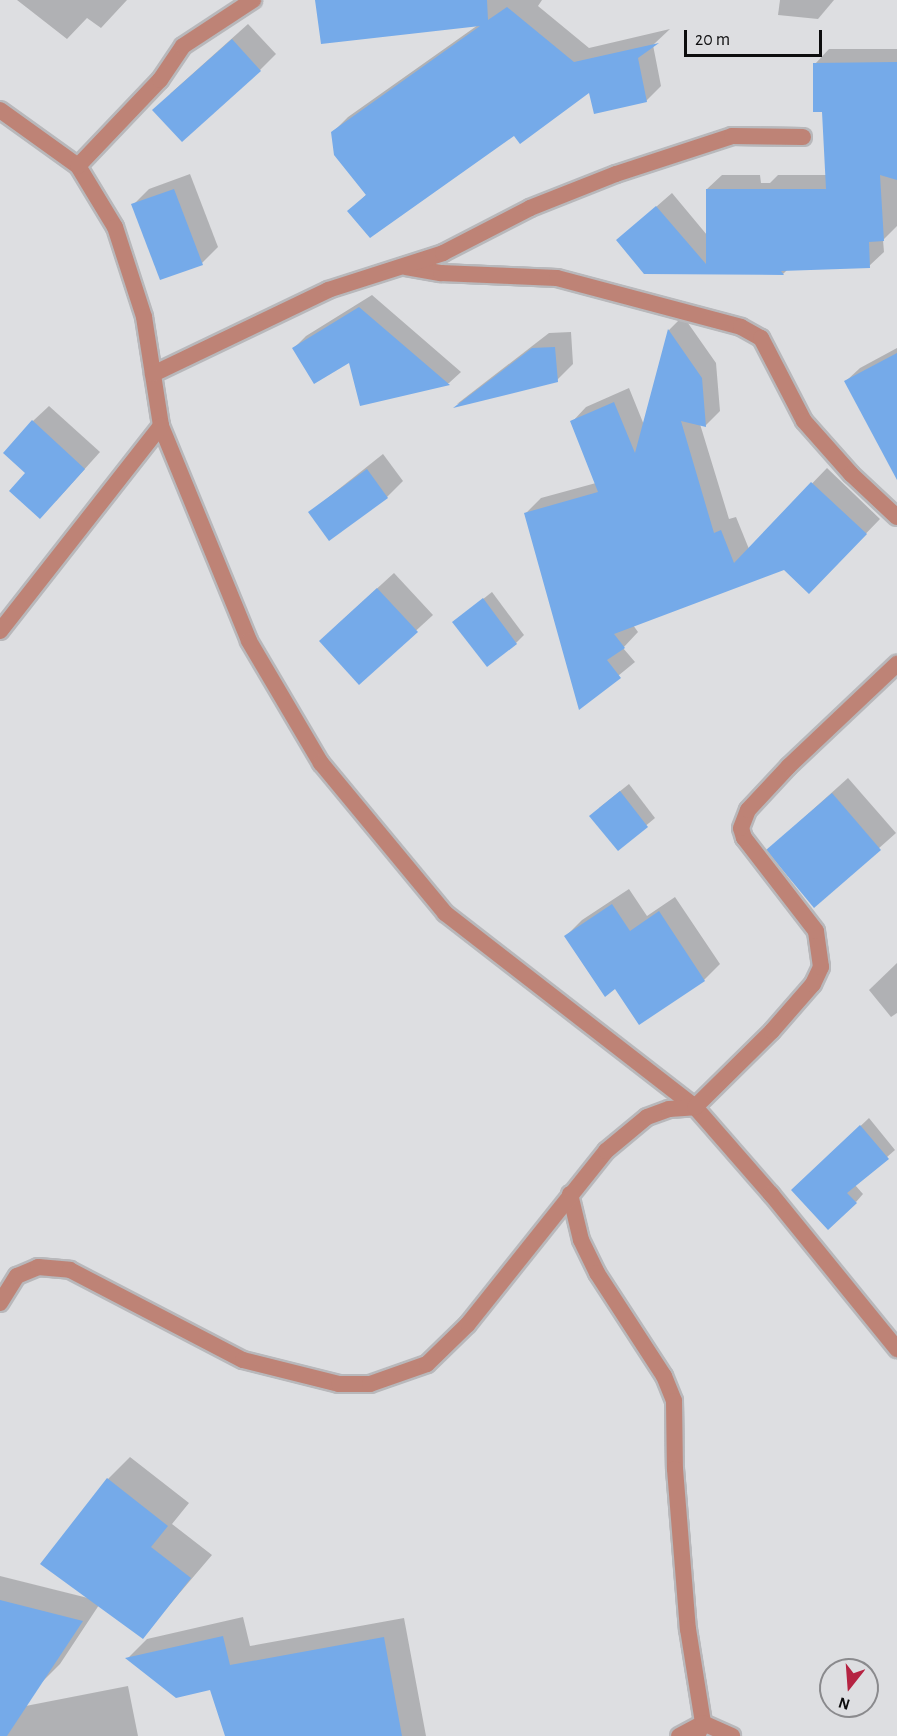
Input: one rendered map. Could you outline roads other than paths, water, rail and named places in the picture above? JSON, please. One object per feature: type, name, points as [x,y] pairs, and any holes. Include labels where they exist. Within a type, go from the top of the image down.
[{"type":"street","points":[[78,166],[160,80],[183,46],[254,0]]},
{"type":"street","points":[[0,110],[78,166],[115,227],[144,317],[161,426],[249,641],[321,764],[445,913],[695,1107],[771,1194],[897,1349]]},
{"type":"street","points":[[153,374],[328,290],[443,253],[530,208],[699,144],[732,136],[803,137]]},
{"type":"street","points":[[405,267],[441,273],[557,278],[741,327],[761,338],[804,421],[851,474],[897,517]]},
{"type":"street","points":[[0,631],[161,426]]},
{"type":"street","points":[[0,1303],[17,1276],[38,1267],[70,1270],[243,1360],[339,1384],[370,1384],[427,1364],[468,1324],[606,1151],[647,1118],[669,1109],[695,1107],[772,1031],[813,984],[821,967],[816,931],[744,838],[744,819],[789,766],[897,664]]},
{"type":"street","points":[[570,1194],[581,1240],[597,1273],[664,1376],[674,1401],[675,1468],[688,1629],[700,1730]]},
{"type":"street","points":[[679,1736],[700,1730],[732,1736]]}]
